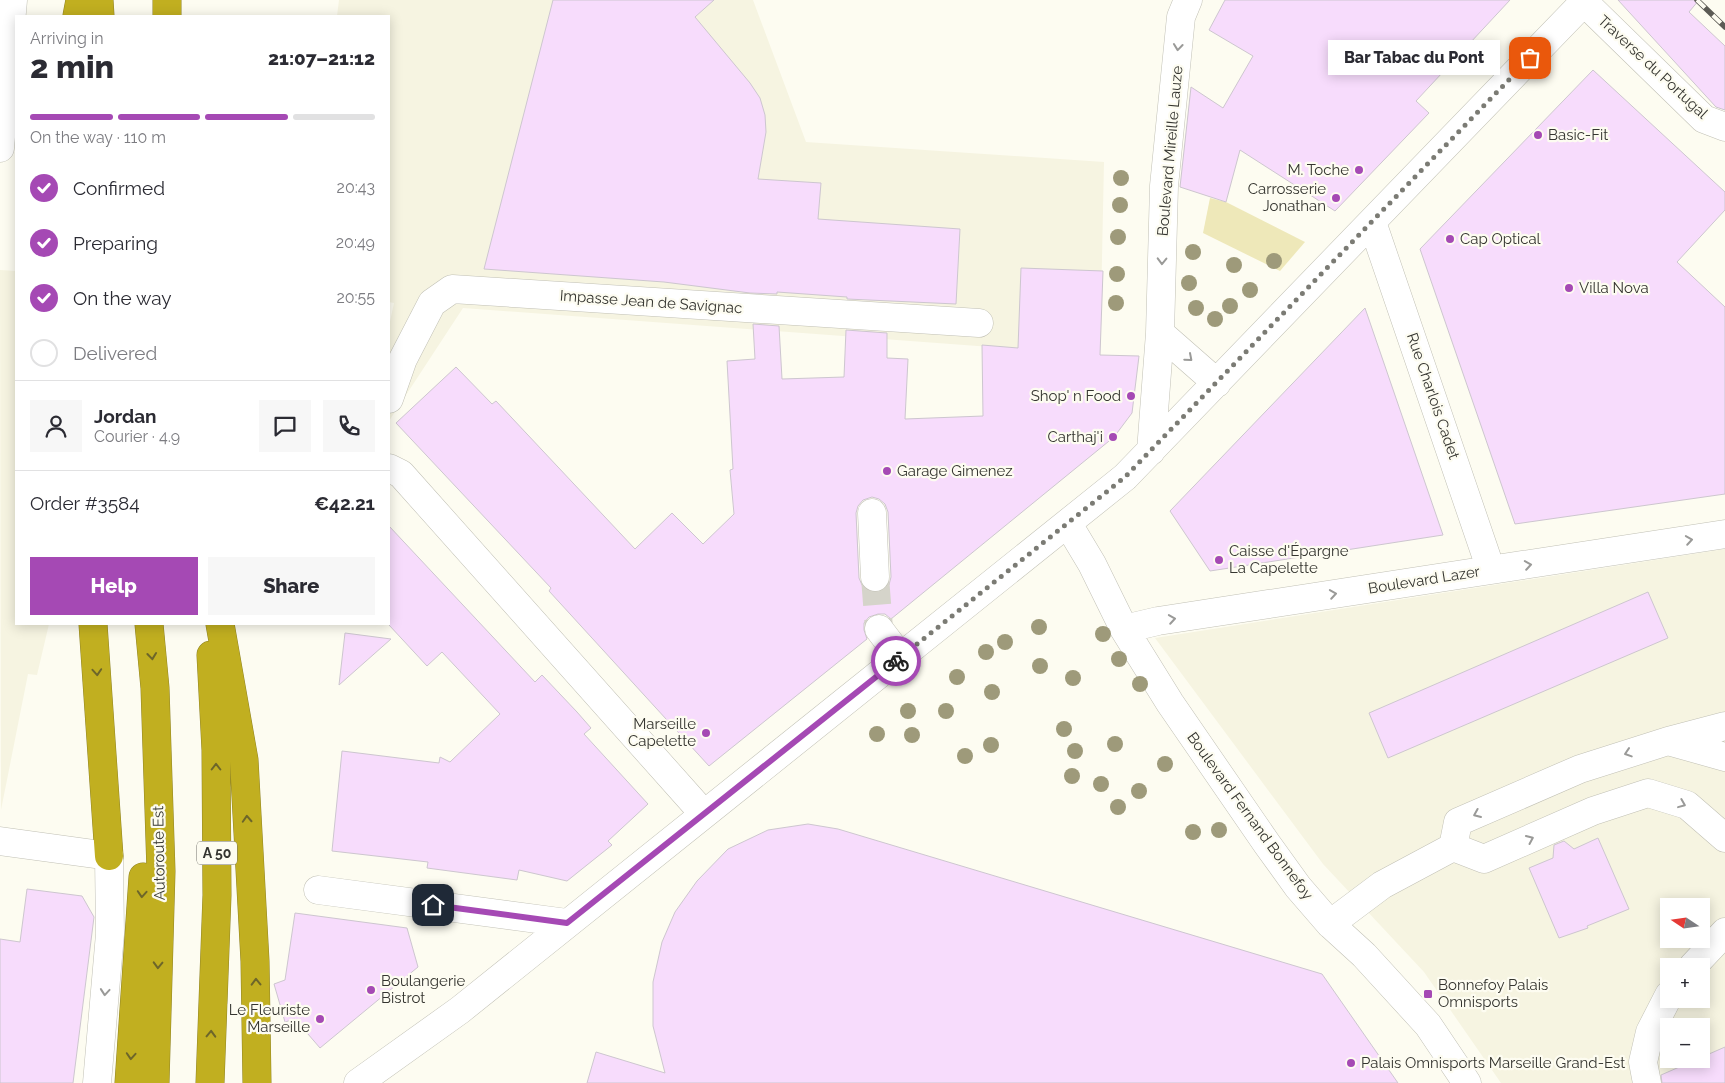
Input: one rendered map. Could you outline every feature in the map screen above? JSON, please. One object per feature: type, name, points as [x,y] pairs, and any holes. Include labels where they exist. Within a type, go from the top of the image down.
[{"type":"highway","points":[[77,15],[80,0]]},
{"type":"highway","points":[[99,0],[100,15]]},
{"type":"highway","points":[[167,0],[168,15]]},
{"type":"highway","points":[[93,625],[109,856]]},
{"type":"highway","name":"Autoroute Est","points":[[149,625],[155,688],[161,870],[155,1083]]},
{"type":"highway","name":"A 50","points":[[209,625],[216,750],[217,895],[210,1083]]},
{"type":"highway","points":[[220,625],[244,760],[255,961],[257,1083]]},
{"type":"highway","points":[[129,1083],[155,688]]},
{"type":"street","points":[[0,148],[13,0]]},
{"type":"street","name":"Boulevard Mireille Lauze","points":[[1151,451],[1160,333],[1164,186],[1182,17],[1188,0]]},
{"type":"street","points":[[358,1083],[460,1010],[1125,477],[1585,1]]},
{"type":"street","name":"Traverse du Portugal","points":[[1585,1],[1704,119],[1725,127]]},
{"type":"street","name":"Rue Charlois Cadet","points":[[1372,222],[1491,570]]},
{"type":"street","name":"Impasse Jean de Savignac","points":[[390,395],[403,359],[432,303],[452,289],[979,323]]},
{"type":"street","points":[[1160,333],[1217,382]]},
{"type":"street","points":[[390,468],[401,474],[704,814]]},
{"type":"street","points":[[872,513],[875,577]]},
{"type":"street","name":"Boulevard Fernand Bonnefoy","points":[[1068,524],[1092,564],[1124,629],[1170,703],[1267,844],[1298,887],[1330,924],[1364,954],[1428,1025],[1467,1083]]},
{"type":"street","name":"Boulevard Lazer","points":[[1124,629],[1158,621],[1725,534]]},
{"type":"street","points":[[879,629],[901,658]]},
{"type":"street","points":[[1453,847],[1458,822],[1580,769],[1668,741],[1725,726]]},
{"type":"street","points":[[1668,741],[1725,757]]},
{"type":"street","points":[[1330,924],[1382,885],[1453,847],[1484,859],[1593,812],[1648,793],[1687,805],[1725,838]]},
{"type":"street","points":[[0,841],[109,856],[110,934],[97,1083]]},
{"type":"street","points":[[318,890],[567,923]]},
{"type":"street","points":[[1701,958],[1725,932]]},
{"type":"street","points":[[1647,1083],[1643,1062],[1650,1032],[1662,1008]]},
{"type":"street","points":[[390,1083],[460,1010]]},
{"type":"shaded area","points":[[339,0],[753,0],[806,142],[1104,162],[1100,355],[463,308],[390,419],[390,321],[394,303],[390,302],[390,15],[337,15]]},
{"type":"shaded area","points":[[1210,198],[1226,202],[1305,242],[1280,271],[1203,233]]},
{"type":"shaded area","points":[[0,270],[15,271],[15,625],[49,625],[37,675],[28,674],[1,810]]},
{"type":"shaded area","points":[[1725,549],[1725,1083],[1501,1083],[1424,972],[1323,864],[1155,638]]},
{"type":"building","points":[[553,0],[714,0],[695,17],[750,83],[760,98],[765,115],[766,132],[758,179],[821,183],[818,219],[960,229],[956,304],[847,299],[847,297],[777,292],[777,294],[750,293],[664,282],[484,269]]},
{"type":"building","points":[[1225,0],[1510,0],[1416,101],[1429,113],[1335,211],[1240,150],[1226,202],[1180,187],[1191,87],[1223,108],[1253,56],[1209,30]]},
{"type":"building","points":[[1618,0],[1699,0],[1689,12],[1725,46],[1725,110],[1716,107]]},
{"type":"building","name":"Villa Nova","points":[[1593,70],[1725,192],[1725,210],[1677,262],[1725,307],[1725,494],[1515,524],[1420,249]]},
{"type":"building","points":[[1021,268],[1103,271],[1100,355],[1139,356],[1132,413],[1114,437],[891,619],[885,614],[869,617],[864,623],[867,639],[709,766],[549,591],[551,588],[396,423],[456,367],[492,404],[496,401],[635,549],[672,513],[703,544],[734,514],[730,470],[733,469],[727,361],[755,359],[753,324],[779,326],[782,379],[844,377],[846,330],[887,333],[887,358],[908,359],[905,419],[983,416],[982,345],[1018,348]],"holes":[[[872,497],[879,499],[885,504],[888,512],[891,577],[889,585],[876,593],[867,591],[859,578],[856,513],[858,506],[863,500]]]},
{"type":"building","points":[[1365,308],[1443,535],[1210,571],[1170,511]]},
{"type":"building","points":[[390,527],[535,682],[542,675],[577,712],[591,728],[584,734],[648,804],[608,841],[612,845],[567,881],[519,870],[517,880],[427,868],[428,862],[332,851],[342,751],[439,763],[440,757],[450,762],[500,714],[442,652],[427,666],[389,625]]},
{"type":"building","points":[[1648,592],[1668,638],[1388,758],[1369,713]]},
{"type":"building","points":[[345,633],[391,639],[339,685]]},
{"type":"building","name":"Palais Omnisports Marseille Grand-Est","points":[[808,824],[838,829],[1322,974],[1398,1083],[587,1083],[596,1052],[665,1073],[653,1026],[653,982],[662,942],[675,912],[697,881],[728,849],[768,830]]},
{"type":"building","points":[[1598,838],[1629,909],[1587,926],[1588,928],[1559,938],[1529,868],[1553,858],[1554,845],[1564,841],[1574,849]]},
{"type":"building","points":[[27,889],[82,896],[94,917],[73,1083],[0,1083],[0,939],[20,942]]},
{"type":"building","points":[[295,913],[407,928],[418,967],[320,1048],[295,1019],[285,1022],[274,984],[285,980]]},
{"type":"building","points":[[1725,1047],[1725,1083],[1662,1083],[1661,1075],[1677,1068],[1710,1068],[1710,1054]]},
{"type":"tunnel","points":[[875,577],[879,629]]},
{"type":"railway","points":[[1697,0],[1725,27]]},
{"type":"way so far","points":[[896,661],[1125,477],[1530,58]]},
{"type":"place","name":"Bar Tabac du Pont","points":[[1530,58]]},
{"type":"place","name":"Basic-Fit","points":[[1538,135]]},
{"type":"place","name":"M. Toche","points":[[1359,170]]},
{"type":"place","name":"Carrosserie Jonathan","points":[[1336,198]]},
{"type":"place","name":"Cap Optical","points":[[1450,239]]},
{"type":"place","name":"Villa Nova","points":[[1569,288]]},
{"type":"place","name":"Shop' n Food","points":[[1131,396]]},
{"type":"place","name":"Carthaj'i","points":[[1113,437]]},
{"type":"place","name":"Garage Gimenez","points":[[887,471]]},
{"type":"place","name":"Caisse d'Épargne La Capelette","points":[[1219,560]]},
{"type":"place","name":"Marseille Capelette","points":[[706,733]]},
{"type":"place","name":"Boulangerie Bistrot","points":[[371,990]]},
{"type":"place","name":"Bonnefoy Palais Omnisports","points":[[1428,994]]},
{"type":"place","name":"Le Fleuriste Marseille","points":[[320,1019]]},
{"type":"place","name":"Palais Omnisports Marseille Grand-Est","points":[[1351,1063]]},
{"type":"route","points":[[433,905],[567,923],[896,661]]}]
